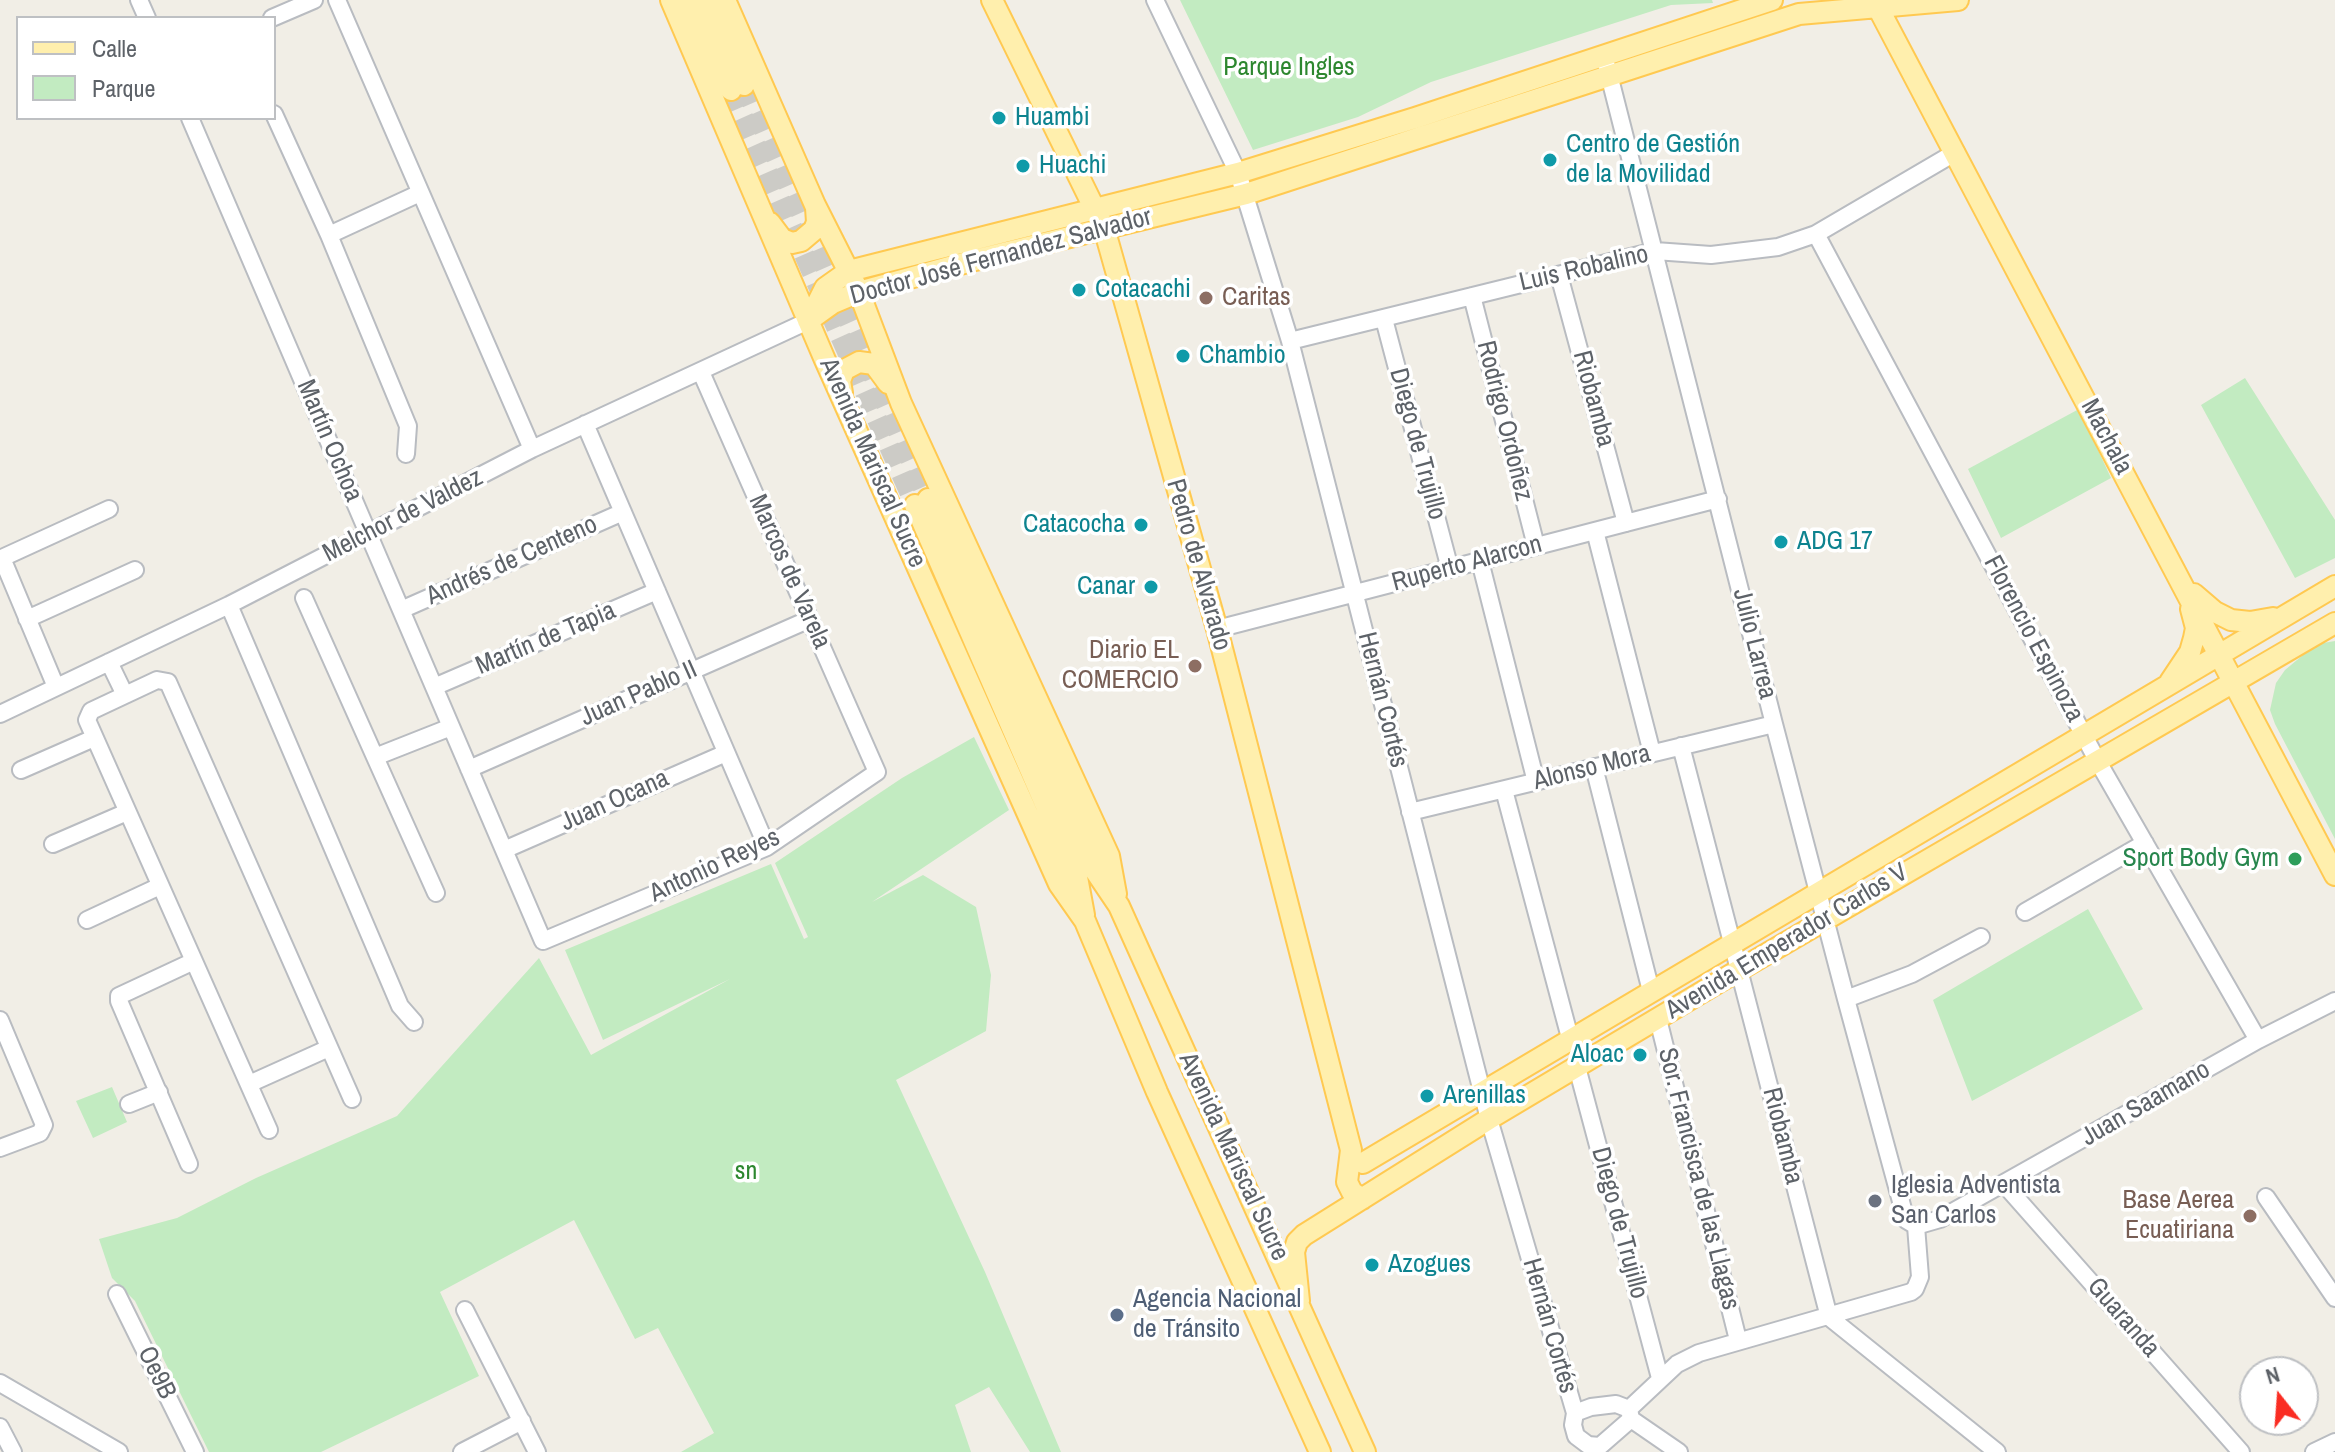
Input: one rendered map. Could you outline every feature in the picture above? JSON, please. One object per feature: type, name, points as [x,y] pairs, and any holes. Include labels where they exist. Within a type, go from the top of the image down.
[{"type":"main road","name":"Avenida Mariscal Sucre","points":[[671,0],[808,321],[1059,884],[1085,921],[1157,1092],[1320,1452]]},
{"type":"main road","points":[[692,0],[738,88],[707,0]]},
{"type":"main road","name":"Avenida Mariscal Sucre","points":[[725,0],[815,205],[859,292],[901,403],[1109,856],[1119,906]]},
{"type":"main road","name":"Pedro de Alvarado","points":[[992,0],[1104,228],[1217,629],[1357,1156],[1347,1182],[1352,1192],[1367,1196]]},
{"type":"main road","name":"Doctor José Fernandez Salvador","points":[[808,321],[825,288],[849,271],[1238,173],[1772,0]]},
{"type":"main road","name":"Doctor José Fernandez Salvador","points":[[808,321],[833,303],[859,292],[1246,194],[1799,14],[1876,4],[1958,0]]},
{"type":"main road","name":"Machala","points":[[1876,4],[2335,875]]},
{"type":"main road","points":[[758,207],[776,233],[792,243],[801,241],[814,230],[818,213],[815,205]]},
{"type":"main road","points":[[843,398],[840,381],[844,370],[849,365],[867,361],[874,364],[901,403]]},
{"type":"main road","name":"Avenida Mariscal Sucre","points":[[1085,921],[1077,877],[922,502],[1094,869],[1119,906],[1365,1452]]},
{"type":"main road","points":[[2185,586],[2215,612],[2231,620],[2250,622],[2283,617]]},
{"type":"main road","points":[[2167,685],[2190,652],[2196,628],[2185,586]]},
{"type":"main road","name":"Avenida Emperador Carlos V","points":[[1357,1156],[1482,1091],[2335,586]]},
{"type":"main road","name":"Avenida Emperador Carlos V","points":[[1299,1301],[1294,1252],[1297,1242],[1304,1235],[1489,1119],[1739,970],[2335,623]]},
{"type":"main road","points":[[2259,727],[2259,685],[2267,669],[2284,653]]},
{"type":"street","points":[[276,16],[314,0]]},
{"type":"street","points":[[337,0],[532,449]]},
{"type":"street","name":"Hernán Cortés","points":[[1155,0],[1238,173],[1290,341],[1489,1119],[1575,1413]]},
{"type":"street","name":"Julio Larrea","points":[[1604,55],[1846,999],[1906,1220],[1916,1226]]},
{"type":"street","points":[[276,118],[329,235],[408,426],[406,454]]},
{"type":"street","name":"Martín Ochoa","points":[[191,120],[543,941]]},
{"type":"street","name":"Luis Robalino","points":[[1290,341],[1655,251],[1725,254],[1778,247],[1816,234],[1956,152]]},
{"type":"street","points":[[329,235],[420,193]]},
{"type":"street","name":"Florencio Espinoza","points":[[1816,234],[2097,760],[2258,1040]]},
{"type":"street","name":"Riobamba","points":[[1559,275],[1626,523]]},
{"type":"street","name":"Rodrigo Ordoñez","points":[[1472,296],[1536,546]]},
{"type":"street","name":"Diego de Trujillo","points":[[1384,319],[1450,569]]},
{"type":"street","name":"Melchor de Valdez","points":[[0,714],[229,605],[532,449],[808,321]]},
{"type":"street","name":"Marcos de Varela","points":[[701,372],[877,772]]},
{"type":"street","points":[[585,424],[767,847]]},
{"type":"street","name":"Ruperto Alarcon","points":[[1217,629],[1718,499]]},
{"type":"street","points":[[56,687],[2,558],[109,509]]},
{"type":"street","name":"Andrés de Centeno","points":[[401,610],[623,512]]},
{"type":"street","points":[[1595,531],[1652,753]]},
{"type":"street","points":[[1480,561],[1536,782]]},
{"type":"street","points":[[27,619],[135,570]]},
{"type":"street","name":"Martín de Tapia","points":[[434,687],[657,591]]},
{"type":"street","points":[[304,598],[436,893]]},
{"type":"street","points":[[229,605],[400,1006],[414,1022]]},
{"type":"street","name":"Juan Pablo II","points":[[469,769],[810,619]]},
{"type":"street","points":[[109,662],[125,695]]},
{"type":"street","points":[[269,1130],[94,738],[87,715],[157,680],[168,682],[352,1099]]},
{"type":"street","name":"Alonso Mora","points":[[1410,812],[1774,724]]},
{"type":"street","points":[[375,757],[451,727]]},
{"type":"street","points":[[21,770],[94,738]]},
{"type":"street","name":"Riobamba","points":[[1681,746],[1829,1317]]},
{"type":"street","name":"Juan Ocana","points":[[504,850],[726,753]]},
{"type":"street","points":[[1594,767],[1651,991]]},
{"type":"street","name":"Antonio Reyes","points":[[543,941],[767,847],[877,772]]},
{"type":"street","points":[[1504,790],[1570,1038]]},
{"type":"street","points":[[53,844],[127,812]]},
{"type":"street","points":[[2025,912],[2145,843]]},
{"type":"street","points":[[87,920],[160,886]]},
{"type":"street","points":[[1846,999],[1912,974],[1981,937]]},
{"type":"street","points":[[189,1164],[119,996],[194,961]]},
{"type":"street","name":"Juan Saamano","points":[[1916,1226],[1940,1219],[2258,1040],[2335,1001]]},
{"type":"street","name":"Sor. Francisca de las Llagas","points":[[1658,1019],[1738,1340]]},
{"type":"street","points":[[0,1020],[44,1125],[40,1133],[0,1148]]},
{"type":"street","points":[[249,1084],[329,1048]]},
{"type":"street","name":"Diego de Trujillo","points":[[1577,1067],[1660,1378]]},
{"type":"street","points":[[129,1104],[159,1092]]},
{"type":"street","name":"Guaranda","points":[[2004,1184],[2241,1452]]},
{"type":"street","points":[[2266,1197],[2335,1298]]},
{"type":"street","points":[[1679,1452],[1630,1414],[1616,1404],[1591,1407],[1575,1413],[1573,1425],[1576,1436],[1588,1445],[1600,1446],[1623,1429],[1630,1414],[1660,1378],[1677,1364],[1699,1353],[1906,1295],[1915,1289],[1920,1277],[1916,1226]]},
{"type":"street","name":"Oe9B","points":[[117,1294],[195,1452]]},
{"type":"street","points":[[465,1310],[537,1452]]},
{"type":"street","points":[[1829,1317],[1997,1452]]},
{"type":"street","points":[[0,1383],[119,1452]]},
{"type":"street","points":[[462,1452],[522,1421]]},
{"type":"street","points":[[0,1427],[13,1452]]},
{"type":"street","points":[[2314,1452],[2335,1442]]},
{"type":"green space","name":"Parque Ingles","points":[[1180,0],[1712,0],[1713,3],[1671,5],[1431,82],[1358,117],[1253,150]]},
{"type":"green space","points":[[2245,378],[2335,520],[2335,558],[2295,578],[2201,405]]},
{"type":"green space","points":[[2079,409],[2111,478],[2001,538],[1968,469]]},
{"type":"green space","points":[[2335,641],[2335,839],[2270,710],[2276,683],[2285,670],[2323,643]]},
{"type":"green space","name":"sn","points":[[974,737],[1009,810],[872,902],[923,875],[976,907],[991,975],[986,1031],[896,1080],[985,1272],[1061,1452],[1030,1452],[989,1387],[955,1405],[971,1452],[681,1452],[714,1433],[658,1328],[635,1339],[574,1220],[440,1292],[479,1376],[321,1452],[209,1452],[135,1301],[112,1278],[99,1239],[177,1218],[256,1178],[397,1116],[539,958],[591,1055],[730,979],[603,1040],[565,950],[771,864],[804,939],[808,937],[775,863],[902,778]]},
{"type":"green space","points":[[2088,909],[2143,1009],[1972,1101],[1933,1000]]},
{"type":"green space","points":[[112,1087],[127,1122],[93,1138],[76,1101]]},
{"type":"tunnel","points":[[744,85],[928,499]]},
{"type":"tunnel","points":[[731,90],[915,505]]},
{"type":"place","name":"Huambi","points":[[999,118]]},
{"type":"place","name":"Centro de Gestión de la Movilidad","points":[[1550,160]]},
{"type":"place","name":"Huachi","points":[[1023,166]]},
{"type":"place","name":"Cotacachi","points":[[1079,290]]},
{"type":"place","name":"Caritas","points":[[1206,298]]},
{"type":"place","name":"Chambio","points":[[1183,356]]},
{"type":"place","name":"Catacocha","points":[[1141,525]]},
{"type":"place","name":"ADG 17","points":[[1781,542]]},
{"type":"place","name":"Canar","points":[[1151,587]]},
{"type":"place","name":"Diario EL COMERCIO","points":[[1195,666]]},
{"type":"place","name":"Sport Body Gym","points":[[2295,859]]},
{"type":"place","name":"Aloac","points":[[1640,1055]]},
{"type":"place","name":"Arenillas","points":[[1427,1096]]},
{"type":"place","name":"Iglesia Adventista San Carlos","points":[[1875,1201]]},
{"type":"place","name":"Base Aerea Ecuatiriana","points":[[2250,1216]]},
{"type":"place","name":"Azogues","points":[[1372,1265]]},
{"type":"place","name":"Agencia Nacional de Tránsito","points":[[1117,1315]]}]
